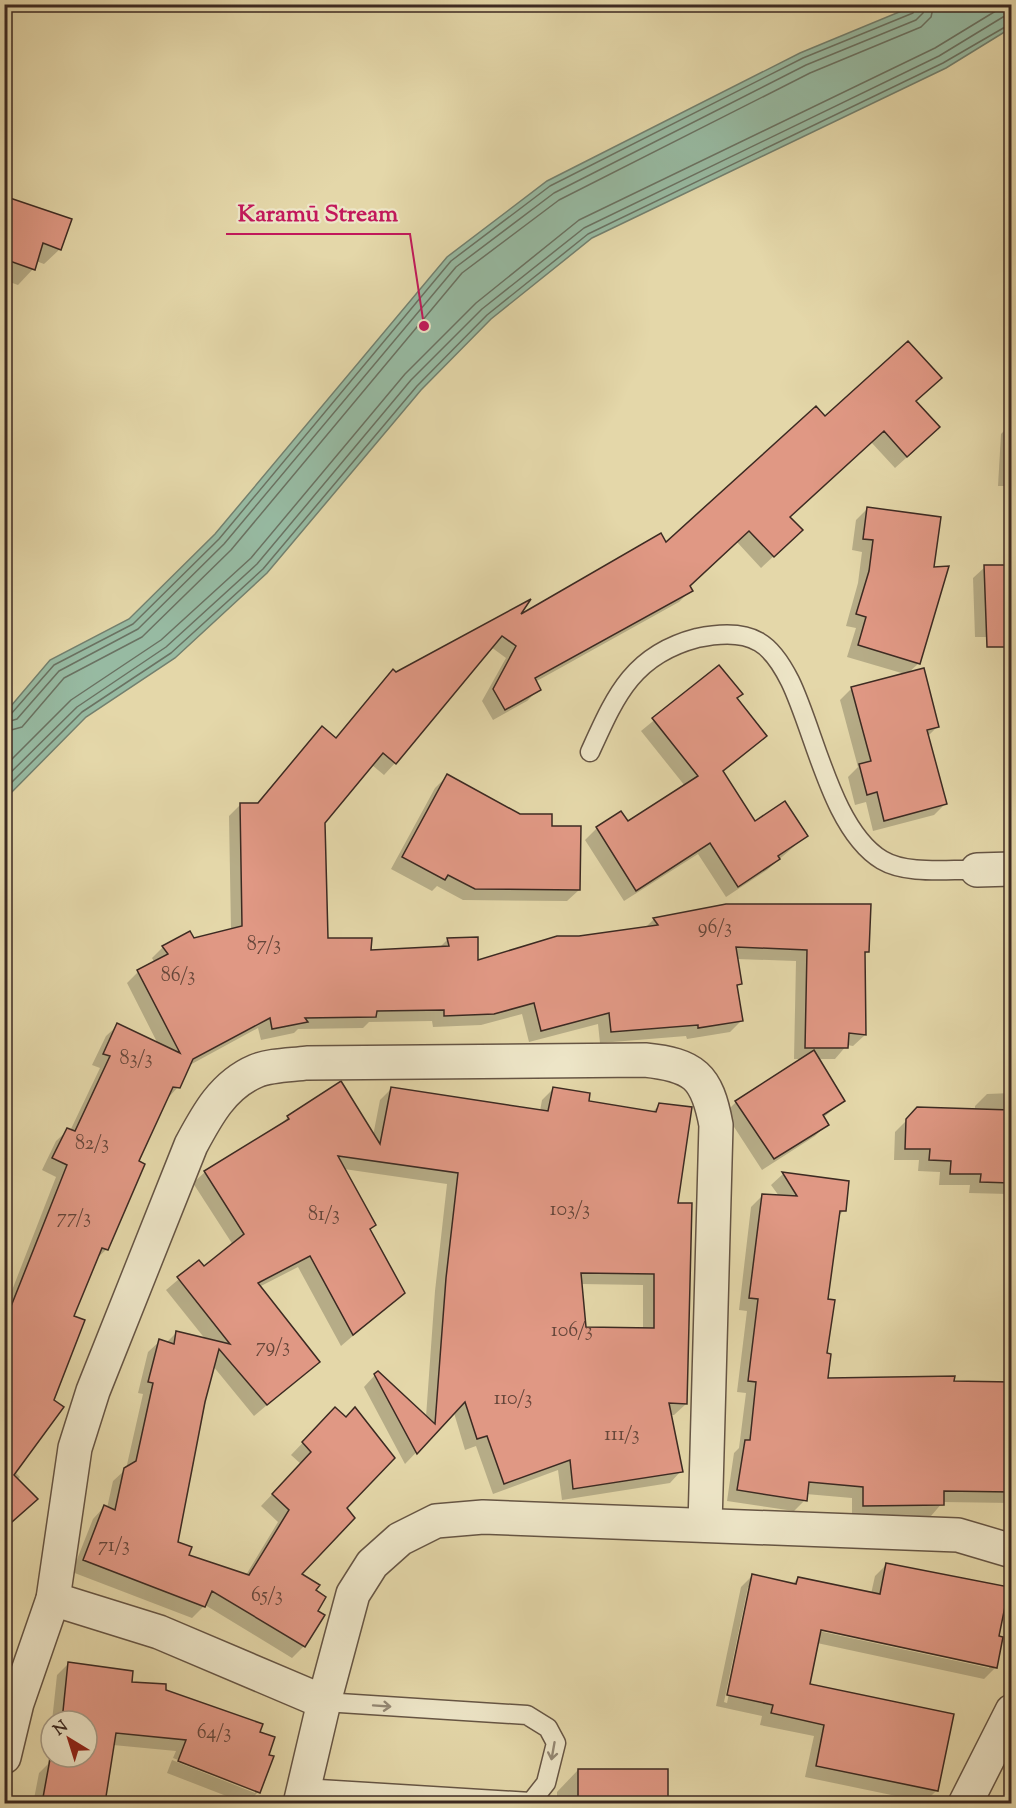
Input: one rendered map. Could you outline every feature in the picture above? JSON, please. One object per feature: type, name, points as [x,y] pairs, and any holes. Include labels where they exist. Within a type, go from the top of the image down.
[{"type":"street","points":[[977,870],[1011,869]]},
{"type":"street","points":[[4,1757],[17,1703],[53,1599],[75,1448],[86,1414],[191,1144],[207,1114],[228,1089],[256,1071],[307,1063],[645,1060],[673,1063],[697,1076],[710,1095],[716,1125],[705,1525]]},
{"type":"street","points":[[302,1796],[353,1594],[372,1564],[400,1539],[436,1521],[483,1517],[958,1535],[1011,1551]]},
{"type":"street","points":[[53,1599],[159,1632],[324,1702]]},
{"type":"street","points":[[965,1803],[1011,1711]]},
{"type":"lane","points":[[590,752],[626,681],[650,660],[688,641],[716,634],[760,642],[781,663],[795,691],[844,819],[863,843],[883,861],[910,868],[977,870]]},
{"type":"lane","points":[[302,1796],[531,1802],[546,1783],[556,1743],[548,1728],[527,1715],[324,1702]]},
{"type":"water","points":[[916,5],[1011,5],[1011,28],[946,68],[592,238],[491,319],[421,390],[267,573],[175,658],[86,717],[5,799],[5,713],[50,660],[129,619],[215,534],[447,257],[547,181],[800,53]]},
{"type":"building","points":[[4,196],[72,219],[61,250],[43,243],[35,270],[4,259]]},
{"type":"building","points":[[908,341],[942,378],[916,401],[940,427],[907,457],[884,431],[790,517],[803,530],[774,557],[749,531],[690,586],[693,591],[535,678],[541,690],[505,710],[493,689],[516,646],[502,636],[396,764],[383,753],[325,823],[328,938],[372,938],[371,950],[449,946],[447,938],[478,937],[478,960],[557,936],[579,936],[658,925],[653,918],[726,904],[871,904],[869,952],[865,952],[866,1035],[849,1033],[848,1048],[805,1048],[807,950],[736,947],[742,984],[737,985],[743,1021],[698,1028],[698,1025],[611,1032],[609,1013],[541,1031],[534,1003],[494,1014],[444,1016],[444,1010],[377,1011],[376,1017],[305,1018],[308,1022],[272,1029],[270,1018],[193,1059],[180,1088],[173,1087],[139,1161],[145,1164],[108,1250],[102,1248],[74,1316],[85,1320],[54,1400],[64,1407],[14,1475],[38,1499],[4,1529],[4,1324],[67,1165],[52,1158],[67,1128],[75,1131],[110,1056],[103,1054],[117,1023],[180,1053],[137,970],[168,954],[162,946],[190,931],[194,938],[242,926],[240,803],[258,803],[322,726],[336,738],[393,669],[396,672],[531,599],[521,614],[661,533],[666,542],[816,406],[825,416]]},
{"type":"building","points":[[867,507],[941,517],[934,567],[949,566],[920,664],[858,645],[866,617],[856,614],[869,571],[873,540],[863,539]]},
{"type":"building","points":[[984,565],[1011,565],[1011,647],[987,647]]},
{"type":"building","points":[[719,665],[743,694],[737,698],[767,736],[723,771],[755,821],[785,801],[808,836],[778,856],[780,859],[738,887],[710,843],[636,891],[596,827],[621,811],[628,821],[698,776],[652,718]]},
{"type":"building","points":[[924,668],[939,727],[927,730],[947,804],[884,821],[877,792],[867,795],[859,764],[871,761],[851,687]]},
{"type":"building","points":[[447,774],[520,814],[552,814],[552,826],[581,826],[580,890],[475,889],[448,875],[445,880],[402,857]]},
{"type":"building","points":[[814,1050],[845,1101],[823,1115],[829,1125],[774,1159],[735,1101]]},
{"type":"building","points":[[341,1081],[380,1144],[391,1087],[548,1111],[553,1087],[590,1093],[589,1101],[656,1112],[659,1103],[692,1107],[678,1203],[692,1203],[687,1404],[669,1403],[683,1472],[573,1489],[570,1460],[504,1484],[487,1436],[477,1439],[465,1402],[417,1454],[374,1374],[378,1371],[435,1424],[446,1278],[458,1173],[338,1156],[376,1225],[370,1229],[405,1293],[353,1335],[310,1256],[258,1283],[320,1362],[267,1405],[219,1349],[205,1402],[178,1542],[192,1547],[189,1555],[249,1575],[289,1510],[272,1494],[311,1452],[302,1442],[335,1407],[346,1417],[355,1407],[395,1458],[347,1508],[355,1518],[302,1574],[320,1585],[316,1590],[326,1597],[318,1611],[325,1615],[305,1647],[212,1591],[205,1607],[83,1560],[104,1505],[115,1510],[124,1468],[136,1461],[153,1383],[148,1382],[159,1339],[174,1344],[176,1331],[230,1344],[177,1277],[199,1260],[204,1266],[244,1234],[204,1171],[289,1119],[287,1116]],"holes":[[[581,1273],[654,1274],[654,1328],[586,1327]]]},
{"type":"building","points":[[917,1107],[1011,1110],[1011,1183],[980,1182],[981,1174],[950,1174],[951,1161],[929,1160],[930,1149],[905,1149],[906,1119]]},
{"type":"building","points":[[782,1172],[849,1181],[846,1211],[840,1211],[828,1299],[835,1300],[827,1353],[831,1354],[828,1378],[955,1376],[954,1381],[1011,1382],[1011,1492],[944,1491],[944,1505],[863,1506],[863,1487],[809,1482],[807,1501],[737,1490],[745,1440],[750,1440],[756,1382],[748,1381],[758,1299],[749,1298],[762,1194],[797,1196]]},
{"type":"building","points":[[886,1563],[1009,1587],[999,1636],[1003,1637],[997,1668],[821,1630],[810,1684],[954,1714],[938,1791],[816,1766],[824,1725],[771,1713],[773,1705],[727,1695],[752,1574],[796,1584],[798,1577],[880,1594]]},
{"type":"building","points":[[68,1662],[133,1671],[132,1682],[166,1684],[166,1690],[263,1724],[260,1732],[275,1737],[269,1755],[274,1756],[260,1793],[178,1761],[186,1740],[116,1733],[105,1803],[42,1803],[48,1769],[99,1769],[99,1709],[63,1709]]},
{"type":"building","points":[[578,1769],[668,1769],[668,1803],[578,1803]]},
{"type":"place","name":"Karamū Stream","points":[[424,326]]}]
